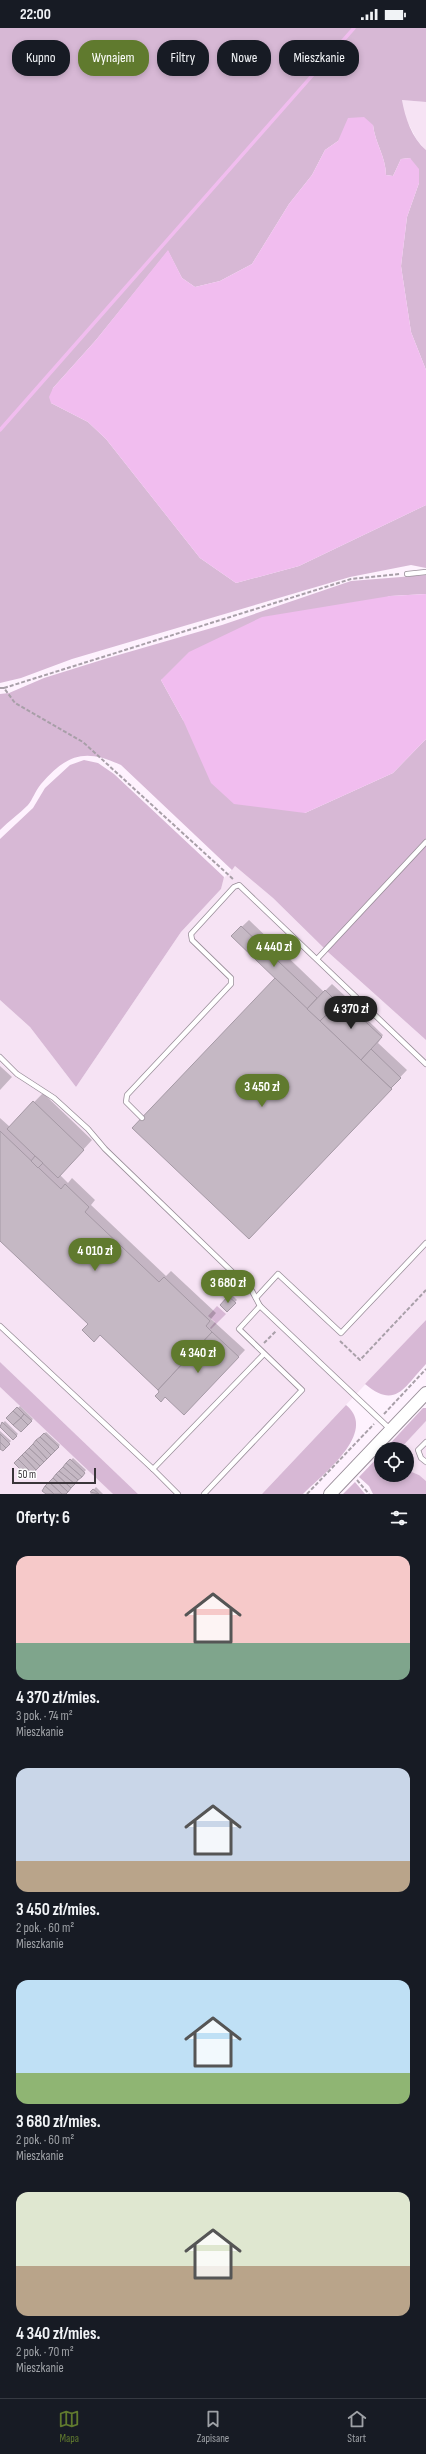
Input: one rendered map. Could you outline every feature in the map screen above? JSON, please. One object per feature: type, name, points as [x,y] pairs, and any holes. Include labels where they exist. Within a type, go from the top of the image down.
[{"type":"street","points":[[330,1494],[426,1394]]},
{"type":"lane","points":[[407,574],[426,572]]},
{"type":"lane","points":[[316,959],[426,842]]},
{"type":"lane","points":[[142,1118],[126,1102],[128,1095],[231,984],[232,978],[192,940],[190,934],[234,886],[239,885],[426,1064]]},
{"type":"lane","points":[[0,1057],[17,1074],[54,1098],[88,1129],[105,1149],[252,1291],[260,1306],[391,1430]]},
{"type":"lane","points":[[256,1298],[278,1274],[341,1333],[426,1243]]},
{"type":"lane","points":[[204,1494],[302,1390],[238,1329],[260,1306]]},
{"type":"lane","points":[[0,1326],[178,1494]]},
{"type":"lane","points":[[153,1469],[264,1354]]},
{"type":"lane","points":[[426,1442],[418,1450],[421,1458],[426,1462]]},
{"type":"path","points":[[0,688],[351,579],[407,574]]},
{"type":"path","points":[[4,688],[15,703],[83,742],[239,885]]},
{"type":"path","points":[[259,1348],[276,1331],[277,1332]]},
{"type":"path","points":[[307,1494],[426,1369]]},
{"type":"path","points":[[350,1473],[369,1494]]},
{"type":"shaded area","points":[[0,28],[426,28],[426,102],[402,100],[405,114],[413,134],[426,150],[426,370],[411,332],[401,266],[407,217],[419,183],[410,158],[401,159],[393,176],[386,175],[386,168],[373,125],[338,141],[325,150],[312,175],[289,204],[252,264],[220,281],[195,287],[182,278],[168,251],[96,340],[53,388],[51,403],[88,422],[106,439],[200,558],[236,583],[299,566],[426,505],[426,568],[411,565],[350,577],[72,659],[21,678],[0,683]]},
{"type":"shaded area","points":[[402,100],[426,102],[426,150],[417,140],[404,115]]},
{"type":"shaded area","points":[[364,117],[373,125],[386,168],[386,175],[393,176],[401,159],[410,158],[419,169],[419,183],[407,217],[401,266],[411,332],[426,370],[426,505],[299,566],[236,583],[200,558],[106,439],[88,422],[51,403],[49,397],[53,388],[96,340],[168,250],[182,278],[195,287],[220,281],[252,264],[289,204],[312,175],[325,150],[338,141],[348,118]]},
{"type":"shaded area","points":[[426,575],[426,594],[390,596],[161,680],[183,720],[305,813],[393,773],[426,739],[426,1040],[329,953],[273,898],[235,866],[232,870],[121,765],[97,757],[87,756],[68,760],[50,774],[39,787],[28,805],[0,830],[0,694],[9,693],[44,678],[108,658],[222,625],[351,581]]},
{"type":"shaded area","points":[[426,594],[426,739],[393,773],[305,813],[234,804],[211,783],[183,720],[161,680],[189,652],[262,617],[390,596]]},
{"type":"shaded area","points":[[84,760],[98,763],[114,774],[224,877],[221,889],[181,932],[76,1087],[30,1027],[0,1000],[0,839],[33,808],[45,788],[70,765]]},
{"type":"shaded area","points":[[235,866],[273,898],[329,953],[426,1040],[426,1320],[262,1494],[138,1494],[0,1362],[0,1000],[30,1027],[76,1087],[181,932],[221,889],[223,879]]},
{"type":"shaded area","points":[[217,1306],[226,1314],[211,1329],[210,1328],[215,1322],[208,1316]]},
{"type":"shaded area","points":[[426,1320],[426,1364],[405,1387],[392,1395],[385,1395],[376,1392],[365,1384]]},
{"type":"shaded area","points":[[0,1362],[138,1494],[113,1494],[0,1387]]},
{"type":"shaded area","points":[[0,1387],[113,1494],[0,1494]]},
{"type":"shaded area","points":[[346,1405],[354,1416],[356,1428],[352,1440],[334,1465],[303,1494],[262,1494]]},
{"type":"shaded area","points":[[423,1408],[426,1408],[426,1421],[406,1442],[391,1442]]},
{"type":"shaded area","points":[[426,1421],[426,1481],[414,1473],[414,1442],[406,1442]]},
{"type":"shaded area","points":[[374,1461],[374,1482],[414,1482],[414,1473],[426,1481],[426,1494],[373,1494],[369,1486],[359,1477]]},
{"type":"shaded area","points":[[355,1482],[365,1494],[343,1494]]},
{"type":"building","points":[[241,926],[317,998],[307,1009],[231,936]]},
{"type":"building","points":[[275,978],[392,1089],[249,1239],[132,1128]]},
{"type":"building","points":[[325,990],[339,1004],[320,1021],[307,1009]]},
{"type":"building","points":[[342,1000],[382,1037],[361,1060],[320,1021]]},
{"type":"building","points":[[371,1049],[401,1078],[391,1088],[361,1060]]},
{"type":"building","points":[[33,1101],[84,1150],[58,1178],[7,1129]]},
{"type":"building","points":[[0,1131],[61,1189],[65,1184],[89,1207],[85,1212],[159,1282],[164,1277],[210,1321],[206,1326],[212,1332],[158,1390],[100,1335],[94,1342],[82,1330],[88,1324],[0,1241]]},
{"type":"building","points":[[35,1156],[43,1163],[38,1168],[31,1161]]},
{"type":"building","points":[[228,1296],[236,1303],[227,1312],[220,1305]]},
{"type":"building","points":[[212,1332],[239,1357],[184,1415],[165,1397],[161,1402],[155,1396],[159,1392],[158,1390]]},
{"type":"building","points":[[17,1407],[24,1414],[21,1418],[13,1411]]},
{"type":"building","points":[[13,1411],[21,1418],[13,1425],[6,1418]]},
{"type":"building","points":[[24,1414],[32,1421],[28,1425],[21,1418]]},
{"type":"building","points":[[21,1418],[28,1425],[21,1432],[13,1425]]},
{"type":"building","points":[[2,1422],[17,1436],[13,1440],[0,1427]]},
{"type":"building","points":[[44,1433],[59,1447],[55,1451],[40,1437]]},
{"type":"building","points":[[0,1434],[10,1444],[6,1448],[0,1442]]},
{"type":"building","points":[[40,1437],[55,1451],[51,1455],[36,1440]]},
{"type":"building","points":[[36,1440],[51,1455],[47,1459],[33,1444]]},
{"type":"building","points":[[0,1442],[6,1448],[3,1451],[0,1449]]},
{"type":"building","points":[[33,1444],[47,1459],[44,1462],[29,1448]]},
{"type":"building","points":[[29,1448],[44,1462],[40,1466],[25,1452]]},
{"type":"building","points":[[25,1452],[40,1466],[36,1470],[22,1455]]},
{"type":"building","points":[[22,1455],[36,1470],[33,1474],[18,1459]]},
{"type":"building","points":[[18,1459],[33,1474],[29,1478],[14,1463]]},
{"type":"building","points":[[70,1459],[85,1473],[82,1477],[66,1463]]},
{"type":"building","points":[[66,1463],[82,1477],[78,1480],[63,1467]]},
{"type":"building","points":[[63,1467],[78,1480],[75,1484],[59,1471]]},
{"type":"building","points":[[59,1471],[75,1484],[71,1488],[56,1474]]},
{"type":"building","points":[[56,1474],[71,1488],[68,1492],[53,1478]]},
{"type":"building","points":[[53,1478],[68,1492],[66,1494],[62,1494],[49,1482]]},
{"type":"building","points":[[49,1482],[62,1494],[54,1494],[45,1486]]},
{"type":"building","points":[[45,1486],[54,1494],[46,1494],[42,1491]]},
{"type":"building","points":[[93,1489],[99,1494],[90,1492]]},
{"type":"waterway","points":[[0,430],[354,28]]}]
